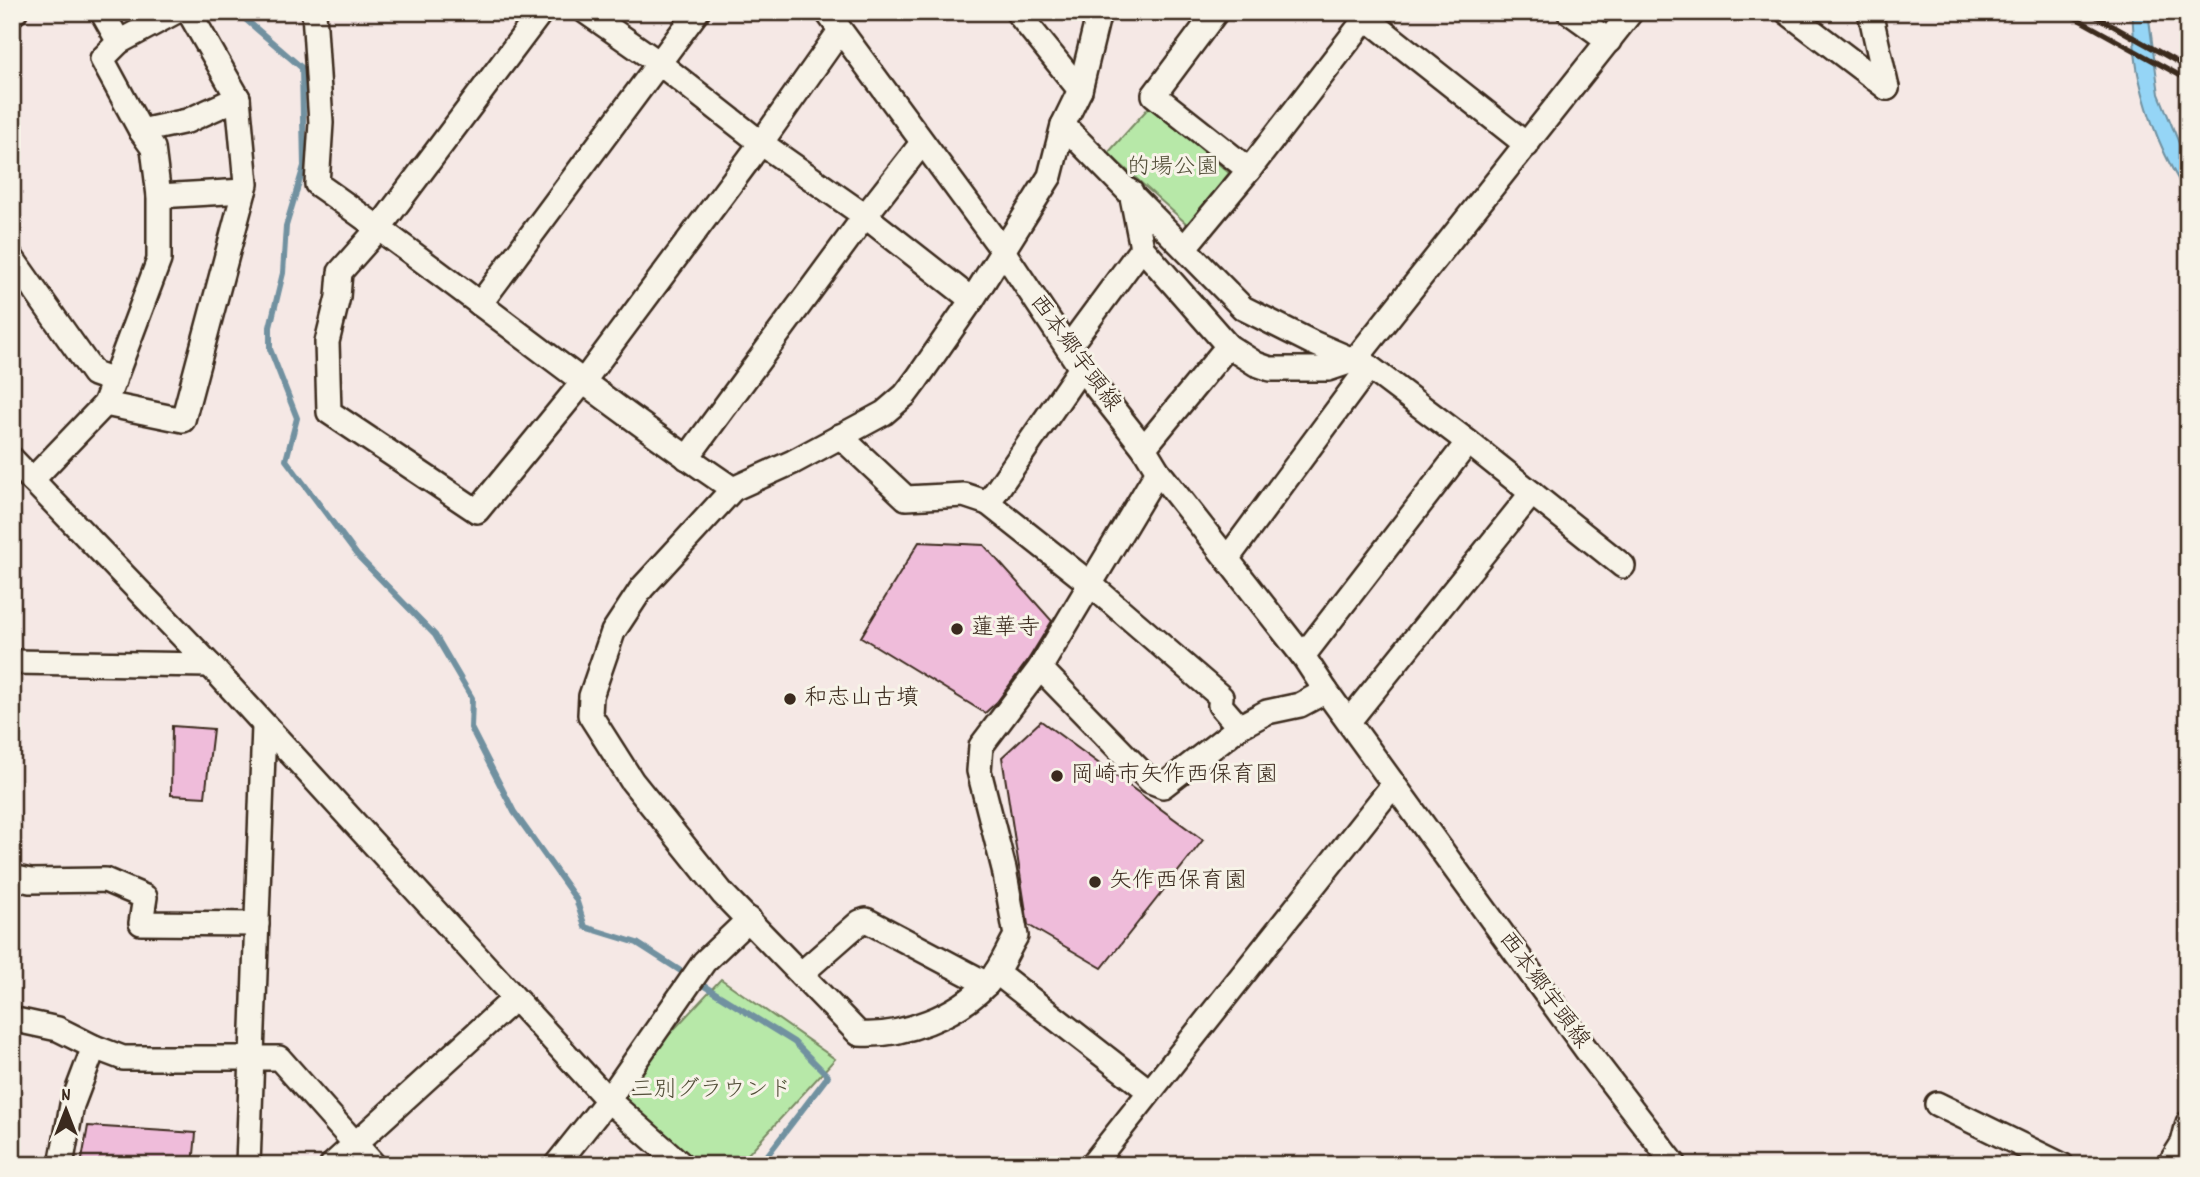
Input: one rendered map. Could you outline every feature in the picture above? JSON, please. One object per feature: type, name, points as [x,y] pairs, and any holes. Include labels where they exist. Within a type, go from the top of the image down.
[{"type":"street","points":[[102,12],[119,42]]},
{"type":"street","points":[[32,480],[105,404],[159,260],[159,196],[153,148],[102,59],[119,42],[175,12]]},
{"type":"street","points":[[105,404],[183,420],[246,184],[238,98],[189,12]]},
{"type":"street","points":[[314,12],[321,122],[317,184],[583,382],[733,489]]},
{"type":"street","points":[[541,12],[379,228],[340,272],[338,297],[327,342],[329,412],[478,511],[583,382],[761,143],[834,21]]},
{"type":"street","points":[[586,12],[659,63],[761,143],[864,216],[972,300]]},
{"type":"street","points":[[480,304],[697,12]]},
{"type":"street","points":[[1017,12],[1080,90]]},
{"type":"street","points":[[1100,12],[1080,90],[1063,125],[1050,176],[972,300],[905,395],[884,413],[793,462],[733,489],[642,588],[612,632],[591,696],[590,715],[632,782],[723,894],[802,972],[859,1034],[880,1035],[907,1029],[948,1013],[992,978],[1016,936],[1004,869],[979,771],[981,746],[1040,668],[1158,471]]},
{"type":"street","points":[[1216,12],[1154,95],[1250,170]]},
{"type":"street","points":[[1569,12],[1609,41]]},
{"type":"street","points":[[1227,559],[1362,363],[1631,12]]},
{"type":"street","points":[[1787,12],[1887,88],[1870,12]]},
{"type":"street","points":[[1185,247],[1250,170],[1362,15],[1527,145]]},
{"type":"street","name":"西本郷宇頭線","points":[[834,21],[1003,251],[1082,368],[1144,448],[1158,471],[1303,656],[1349,721]]},
{"type":"street","points":[[141,131],[187,121],[238,98]]},
{"type":"street","points":[[1063,125],[1243,308],[1311,342],[1362,363],[1468,442],[1623,566]]},
{"type":"street","points":[[687,458],[864,216],[922,143]]},
{"type":"street","points":[[159,196],[244,191]]},
{"type":"street","points":[[1131,192],[1142,248],[1228,346],[1256,364],[1270,369],[1328,369],[1362,363]]},
{"type":"street","points":[[1068,348],[1142,248]]},
{"type":"street","points":[[12,258],[94,374],[114,381]]},
{"type":"street","points":[[1144,448],[1228,346]]},
{"type":"street","points":[[988,503],[1082,368]]},
{"type":"street","points":[[840,436],[906,498],[964,495],[988,503],[1089,583],[1221,697],[1220,705],[1239,727]]},
{"type":"street","points":[[1303,656],[1468,442]]},
{"type":"street","points":[[12,459],[210,665],[608,1100],[682,1165]]},
{"type":"street","points":[[1092,1165],[1394,784],[1349,721],[1532,493]]},
{"type":"street","points":[[12,662],[210,665]]},
{"type":"street","points":[[1040,668],[1150,782],[1163,786],[1239,727],[1267,712],[1300,705],[1326,691]]},
{"type":"street","points":[[248,1165],[264,726]]},
{"type":"street","name":"西本郷宇頭線","points":[[1394,784],[1588,1052],[1675,1165]]},
{"type":"street","points":[[12,877],[30,881],[105,880],[145,897],[142,923],[257,923]]},
{"type":"street","points":[[556,1165],[608,1100],[704,962],[749,919]]},
{"type":"street","points":[[802,972],[860,922],[866,920],[992,978],[1149,1091]]},
{"type":"street","points":[[332,1165],[514,999]]},
{"type":"street","points":[[12,1021],[58,1029],[123,1058],[279,1058],[374,1165]]},
{"type":"street","points":[[61,1165],[72,1105],[94,1047]]},
{"type":"street","points":[[1937,1104],[2062,1165]]},
{"type":"street","points":[[2169,1165],[2183,1143],[2188,1123]]},
{"type":"green space","name":"的場公園","points":[[1151,105],[1229,173],[1188,225],[1108,153]]},
{"type":"green space","name":"三別グラウンド","points":[[721,979],[835,1059],[738,1165],[689,1165],[608,1100]]},
{"type":"water","points":[[2132,12],[2148,12],[2159,94],[2188,159],[2188,195],[2165,154],[2147,108],[2137,70]]},
{"type":"building","name":"蓮華寺","points":[[919,542],[984,545],[1052,621],[1028,660],[997,702],[985,713],[861,637]]},
{"type":"building","name":"矢作西保育園","points":[[1041,721],[1203,840],[1102,968],[1028,925],[1002,757]]},
{"type":"building","points":[[172,726],[213,729],[205,797],[171,795]]},
{"type":"building","points":[[88,1126],[196,1133],[193,1165],[81,1165]]},
{"type":"waterway","points":[[242,12],[244,18],[302,68],[304,166],[286,226],[283,273],[270,327],[270,349],[297,418],[286,460],[357,555],[435,635],[472,698],[471,728],[514,812],[576,899],[585,927],[637,943],[687,975]]},
{"type":"waterway","points":[[696,981],[794,1042],[828,1076],[760,1165]]},
{"type":"railway","points":[[2065,12],[2188,80]]},
{"type":"railway","points":[[2088,12],[2188,68]]},
{"type":"place","name":"蓮華寺","points":[[957,629]]},
{"type":"place","name":"和志山古墳","points":[[790,699]]},
{"type":"place","name":"岡崎市矢作西保育園","points":[[1057,776]]},
{"type":"place","name":"矢作西保育園","points":[[1095,882]]}]
